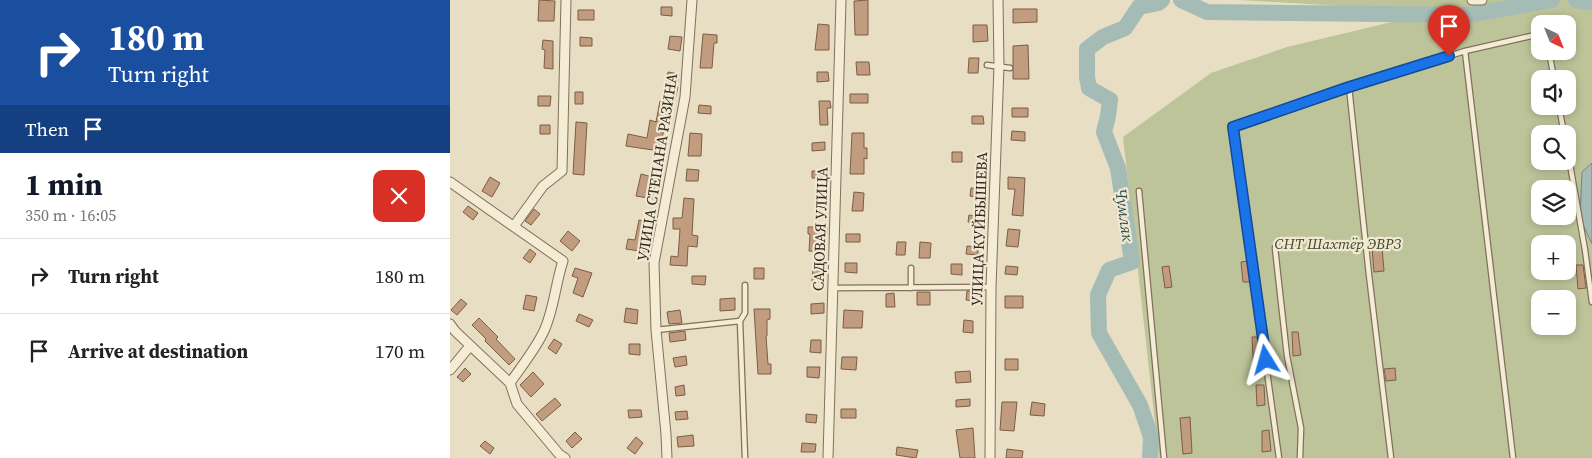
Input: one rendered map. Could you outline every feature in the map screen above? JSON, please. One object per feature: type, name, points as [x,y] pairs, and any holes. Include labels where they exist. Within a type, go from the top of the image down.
[{"type":"street","points":[[514,226],[543,186],[562,171],[566,0]]},
{"type":"street","name":"УЛИЦА СТЕПАНА РАЗИНА","points":[[667,458],[656,330],[654,263],[685,97],[692,0]]},
{"type":"street","name":"САДОВАЯ УЛИЦА","points":[[828,458],[841,0]]},
{"type":"street","name":"УЛИЦА КУЙБЫШЕВА","points":[[990,458],[991,287],[998,66],[998,0]]},
{"type":"street","points":[[1474,0],[1482,0]]},
{"type":"street","points":[[450,182],[563,262],[543,332],[510,383]]},
{"type":"street","points":[[450,324],[470,346],[510,383],[518,404],[559,454],[565,458]]},
{"type":"street","points":[[450,370],[470,346]]},
{"type":"lane","points":[[1279,458],[1233,127],[1349,87],[1465,51],[1531,36]]},
{"type":"lane","points":[[1465,51],[1513,458]]},
{"type":"lane","points":[[986,65],[1010,68]]},
{"type":"lane","points":[[1349,87],[1391,458]]},
{"type":"lane","points":[[1571,170],[1592,302]]},
{"type":"lane","points":[[1139,192],[1164,458]]},
{"type":"lane","points":[[1275,248],[1287,356],[1300,428],[1300,458]]},
{"type":"lane","points":[[1585,250],[1592,251]]},
{"type":"lane","points":[[911,268],[911,288]]},
{"type":"lane","points":[[745,285],[745,313],[740,321],[745,458]]},
{"type":"lane","points":[[832,288],[991,287]]},
{"type":"lane","points":[[656,330],[740,321]]},
{"type":"green space","points":[[1240,0],[1512,0],[1444,12]]},
{"type":"green space","name":"СНТ Шахтёр ЭВРЗ","points":[[1524,0],[1592,0],[1592,458],[1159,458],[1123,137],[1211,73],[1287,47],[1396,21]]},
{"type":"water","points":[[1592,163],[1592,244],[1580,218],[1582,172]]},
{"type":"building","points":[[539,0],[555,1],[554,21],[538,21]]},
{"type":"building","points":[[868,0],[868,35],[855,35],[854,1]]},
{"type":"building","points":[[661,7],[672,7],[672,16],[661,15]]},
{"type":"building","points":[[1013,9],[1037,9],[1037,22],[1013,23]]},
{"type":"building","points":[[578,10],[594,10],[594,20],[578,20]]},
{"type":"building","points":[[818,24],[829,25],[829,50],[815,50]]},
{"type":"building","points":[[973,25],[987,25],[988,41],[973,42]]},
{"type":"building","points":[[703,34],[717,35],[717,43],[714,43],[712,68],[700,68]]},
{"type":"building","points":[[670,36],[682,37],[680,51],[668,49]]},
{"type":"building","points":[[580,37],[592,38],[592,46],[580,46]]},
{"type":"building","points":[[543,40],[553,41],[553,69],[544,68],[545,50],[542,49]]},
{"type":"building","points":[[1028,45],[1029,79],[1013,79],[1013,46]]},
{"type":"building","points":[[969,58],[979,58],[978,73],[968,73]]},
{"type":"building","points":[[856,62],[869,62],[870,75],[857,75]]},
{"type":"building","points":[[668,72],[679,74],[678,87],[672,111],[667,110],[661,153],[626,146],[628,134],[647,138],[650,120],[656,122],[660,101],[663,102]]},
{"type":"building","points":[[817,72],[828,72],[829,81],[817,82]]},
{"type":"building","points":[[575,92],[583,92],[583,104],[575,104]]},
{"type":"building","points":[[850,94],[868,94],[868,103],[850,103]]},
{"type":"building","points":[[538,96],[551,96],[550,106],[538,106]]},
{"type":"building","points":[[819,101],[830,101],[831,108],[827,108],[828,125],[820,125]]},
{"type":"building","points":[[699,105],[711,106],[711,114],[698,113]]},
{"type":"building","points":[[1012,108],[1028,108],[1028,117],[1012,117]]},
{"type":"building","points":[[972,116],[983,116],[984,124],[972,124]]},
{"type":"building","points":[[576,122],[587,123],[584,175],[573,174]]},
{"type":"building","points":[[540,125],[550,125],[550,134],[540,134]]},
{"type":"building","points":[[1012,131],[1025,132],[1025,141],[1011,140]]},
{"type":"building","points":[[690,133],[702,134],[701,156],[688,156]]},
{"type":"building","points":[[852,133],[864,133],[864,148],[867,148],[867,159],[864,158],[864,174],[850,174]]},
{"type":"building","points":[[825,142],[825,150],[812,151],[812,143]]},
{"type":"building","points":[[952,152],[962,152],[962,162],[952,162]]},
{"type":"building","points":[[687,169],[699,170],[698,181],[686,181]]},
{"type":"building","points":[[812,171],[824,171],[824,178],[812,178]]},
{"type":"building","points":[[641,174],[656,178],[654,199],[636,196]]},
{"type":"building","points":[[490,177],[500,183],[492,197],[482,191]]},
{"type":"building","points":[[1008,177],[1025,178],[1023,216],[1012,215],[1015,189],[1008,189]]},
{"type":"building","points":[[971,188],[983,189],[982,198],[970,196]]},
{"type":"building","points":[[854,192],[864,193],[863,211],[852,211]]},
{"type":"building","points":[[684,198],[694,199],[692,235],[698,236],[697,247],[688,246],[687,266],[670,265],[671,256],[678,257],[680,229],[673,229],[673,218],[682,218]]},
{"type":"building","points":[[468,206],[478,213],[473,220],[463,212]]},
{"type":"building","points":[[534,209],[540,214],[531,225],[525,221]]},
{"type":"building","points":[[969,215],[982,217],[981,224],[968,222]]},
{"type":"building","points":[[639,220],[649,222],[645,241],[648,242],[646,252],[626,249],[628,239],[635,240]]},
{"type":"building","points":[[808,227],[827,227],[827,234],[822,234],[821,252],[809,251],[810,234],[808,234]]},
{"type":"building","points":[[1008,229],[1020,230],[1018,247],[1006,246]]},
{"type":"building","points":[[568,231],[580,241],[572,251],[560,241]]},
{"type":"building","points":[[846,234],[860,234],[860,242],[846,242]]},
{"type":"building","points":[[897,242],[906,242],[905,255],[896,255]]},
{"type":"building","points":[[920,242],[931,243],[930,258],[919,258]]},
{"type":"building","points":[[967,246],[978,247],[978,255],[966,254]]},
{"type":"building","points":[[1382,247],[1384,271],[1374,272],[1372,248]]},
{"type":"building","points":[[530,249],[536,254],[530,263],[523,258]]},
{"type":"building","points":[[1248,261],[1250,282],[1243,282],[1241,262]]},
{"type":"building","points":[[845,263],[857,263],[857,273],[845,272]]},
{"type":"building","points":[[951,264],[962,264],[962,275],[951,274]]},
{"type":"building","points":[[1576,265],[1583,265],[1586,288],[1578,289]]},
{"type":"building","points":[[1006,266],[1018,267],[1017,275],[1005,274]]},
{"type":"building","points":[[1169,266],[1172,287],[1165,288],[1162,267]]},
{"type":"building","points":[[575,268],[592,273],[583,297],[573,293],[578,278],[572,276]]},
{"type":"building","points":[[754,268],[764,268],[764,279],[754,279]]},
{"type":"building","points":[[813,268],[822,268],[822,282],[812,282]]},
{"type":"building","points":[[692,276],[706,276],[705,285],[692,284]]},
{"type":"building","points":[[967,291],[976,291],[975,301],[966,300]]},
{"type":"building","points":[[917,292],[930,292],[930,305],[917,305]]},
{"type":"building","points":[[894,293],[895,307],[886,307],[886,294]]},
{"type":"building","points":[[526,295],[537,297],[534,311],[523,309]]},
{"type":"building","points":[[1005,296],[1023,296],[1023,308],[1005,308]]},
{"type":"building","points":[[735,298],[735,310],[720,311],[720,299]]},
{"type":"building","points":[[461,299],[467,304],[457,315],[451,310]]},
{"type":"building","points":[[824,303],[824,313],[811,314],[811,304]]},
{"type":"building","points":[[626,308],[638,310],[637,324],[624,322]]},
{"type":"building","points":[[754,309],[770,309],[766,336],[768,364],[771,364],[771,374],[758,374]]},
{"type":"building","points":[[680,310],[682,323],[669,324],[667,312]]},
{"type":"building","points":[[844,310],[863,311],[862,328],[843,328]]},
{"type":"building","points":[[579,314],[593,320],[589,327],[576,321]]},
{"type":"building","points":[[479,318],[498,337],[496,339],[515,359],[509,365],[472,325]]},
{"type":"building","points":[[964,320],[973,321],[973,333],[963,332]]},
{"type":"building","points":[[685,331],[686,340],[670,342],[669,333]]},
{"type":"building","points":[[1292,332],[1298,332],[1301,355],[1293,356]]},
{"type":"building","points":[[1252,337],[1258,337],[1261,375],[1254,375]]},
{"type":"building","points":[[554,339],[562,344],[556,354],[548,348]]},
{"type":"building","points":[[811,340],[821,340],[821,353],[810,352]]},
{"type":"building","points":[[629,344],[640,344],[640,355],[629,354]]},
{"type":"building","points":[[686,356],[687,365],[675,367],[673,358]]},
{"type":"building","points":[[842,357],[857,357],[856,370],[841,369]]},
{"type":"building","points":[[1005,359],[1018,359],[1018,370],[1005,370]]},
{"type":"building","points":[[807,367],[820,367],[819,378],[807,377]]},
{"type":"building","points":[[465,368],[471,374],[463,382],[457,377]]},
{"type":"building","points":[[1395,368],[1396,380],[1386,381],[1384,369]]},
{"type":"building","points":[[970,371],[971,382],[956,383],[955,372]]},
{"type":"building","points":[[533,372],[544,384],[531,397],[520,385]]},
{"type":"building","points":[[684,385],[685,395],[676,396],[675,387]]},
{"type":"building","points":[[1256,385],[1264,385],[1265,405],[1257,406]]},
{"type":"building","points":[[555,398],[561,405],[542,421],[536,414]]},
{"type":"building","points":[[970,399],[970,406],[956,407],[956,400]]},
{"type":"building","points":[[1002,402],[1017,402],[1014,431],[1000,430]]},
{"type":"building","points":[[1032,402],[1045,404],[1044,416],[1030,415]]},
{"type":"building","points":[[841,409],[856,409],[856,418],[841,418]]},
{"type":"building","points":[[628,410],[641,410],[642,417],[629,418]]},
{"type":"building","points":[[687,411],[688,419],[676,420],[675,412]]},
{"type":"building","points":[[806,414],[817,415],[816,423],[806,422]]},
{"type":"building","points":[[1190,417],[1192,453],[1183,454],[1180,418]]},
{"type":"building","points":[[973,428],[975,458],[960,458],[956,430]]},
{"type":"building","points":[[1269,430],[1271,451],[1262,452],[1262,431]]},
{"type":"building","points":[[575,432],[582,439],[572,448],[566,441]]},
{"type":"building","points":[[693,435],[694,446],[678,447],[677,437]]},
{"type":"building","points":[[636,437],[643,443],[635,454],[627,448]]},
{"type":"building","points":[[485,441],[494,448],[490,454],[480,446]]},
{"type":"building","points":[[802,443],[816,444],[815,452],[801,452]]},
{"type":"building","points":[[897,447],[918,450],[916,458],[896,455]]},
{"type":"building","points":[[1007,449],[1023,451],[1022,458],[1006,458]]},
{"type":"waterway","name":"Чумляк","points":[[1150,458],[1151,437],[1140,405],[1099,333],[1098,295],[1109,270],[1132,262],[1118,168],[1104,132],[1110,100],[1089,88],[1087,49],[1103,37],[1125,28],[1139,7],[1158,3],[1162,0]]},
{"type":"waterway","points":[[1181,0],[1207,12],[1469,15],[1552,0]]},
{"type":"waterway","points":[[1576,0],[1592,2]]},
{"type":"route","points":[[1266,360],[1233,127],[1349,87],[1449,56]]}]
